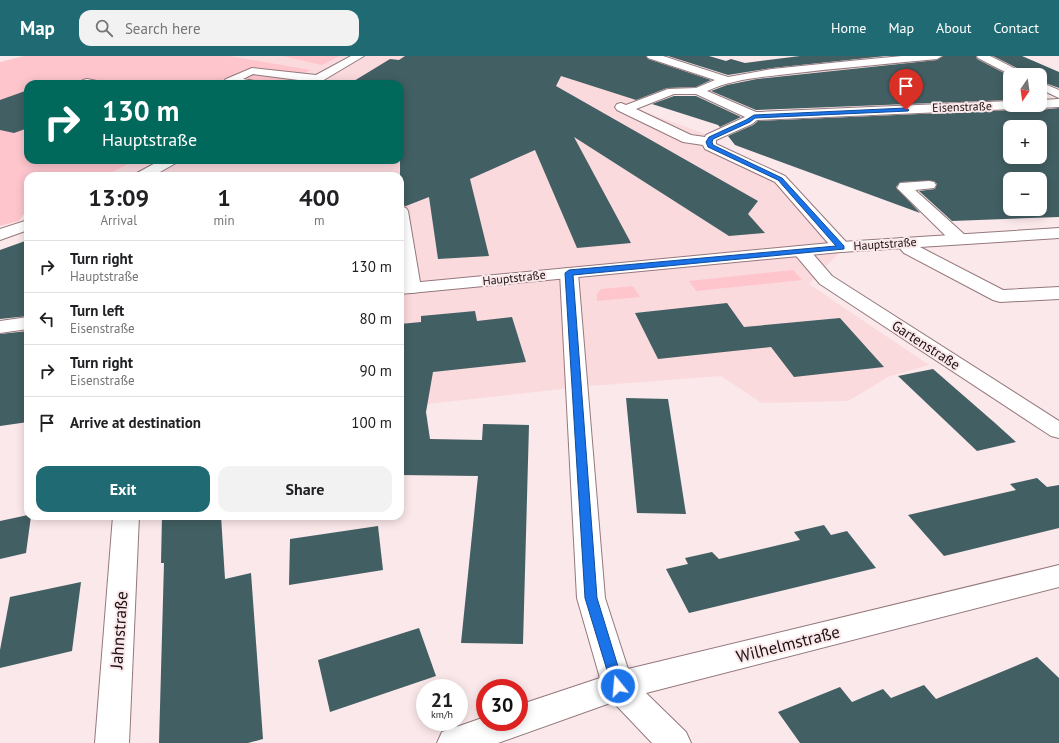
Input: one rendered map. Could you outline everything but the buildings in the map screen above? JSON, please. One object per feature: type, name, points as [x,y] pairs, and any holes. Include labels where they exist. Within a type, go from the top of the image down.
[{"type":"street","points":[[315,80],[359,56]]},
{"type":"street","points":[[652,56],[726,80]]},
{"type":"street","points":[[698,91],[702,87],[726,80],[800,69],[901,58],[937,56]]},
{"type":"street","points":[[982,56],[1006,68]]},
{"type":"street","points":[[232,80],[252,71],[307,80]]},
{"type":"street","points":[[1047,88],[1059,94]]},
{"type":"street","points":[[754,116],[698,91],[672,91],[623,108],[688,139],[709,142],[710,146],[780,179],[841,247]]},
{"type":"street","points":[[1047,104],[1059,103]]},
{"type":"street","name":"Eisenstraße","points":[[709,142],[711,138],[748,121],[754,116],[1003,105]]},
{"type":"street","points":[[149,172],[164,164]]},
{"type":"street","points":[[929,185],[905,186],[904,188],[959,239]]},
{"type":"street","points":[[0,235],[24,226]]},
{"type":"street","name":"Hauptstraße","points":[[406,288],[841,247],[1059,233]]},
{"type":"street","points":[[903,243],[910,249],[1000,296],[1059,293]]},
{"type":"street","name":"Gartenstraße","points":[[801,251],[826,280],[1059,431]]},
{"type":"street","points":[[404,262],[406,288]]},
{"type":"street","points":[[569,273],[591,598],[618,686],[674,743]]},
{"type":"street","points":[[0,327],[24,324]]},
{"type":"street","name":"Jahnstraße","points":[[112,743],[126,520]]},
{"type":"street","name":"Wilhelmstraße","points":[[528,717],[618,686],[1059,576]]},
{"type":"street","points":[[454,743],[488,731]]},
{"type":"shaded area","points":[[24,56],[229,56],[311,70],[289,80],[24,80],[24,164],[128,164],[112,172],[24,172],[24,214],[19,221],[0,226],[0,62]]},
{"type":"shaded area","points":[[66,56],[282,56],[322,64],[340,56],[642,56],[716,79],[666,91],[628,106],[711,136],[714,147],[786,183],[842,250],[809,284],[929,365],[890,376],[848,401],[762,403],[721,376],[589,386],[427,404],[404,404],[404,172],[55,172],[60,164],[404,164],[404,80],[33,80]]},
{"type":"shaded area","points":[[282,56],[340,56],[322,65]]},
{"type":"shaded area","points":[[793,270],[802,280],[696,291],[689,281]]},
{"type":"shaded area","points":[[633,286],[640,297],[597,301],[597,294],[601,289]]},
{"type":"route","points":[[618,686],[591,598],[569,273],[841,247],[787,185],[780,179],[710,146],[709,142],[711,138],[748,121],[754,116],[906,110]]}]
